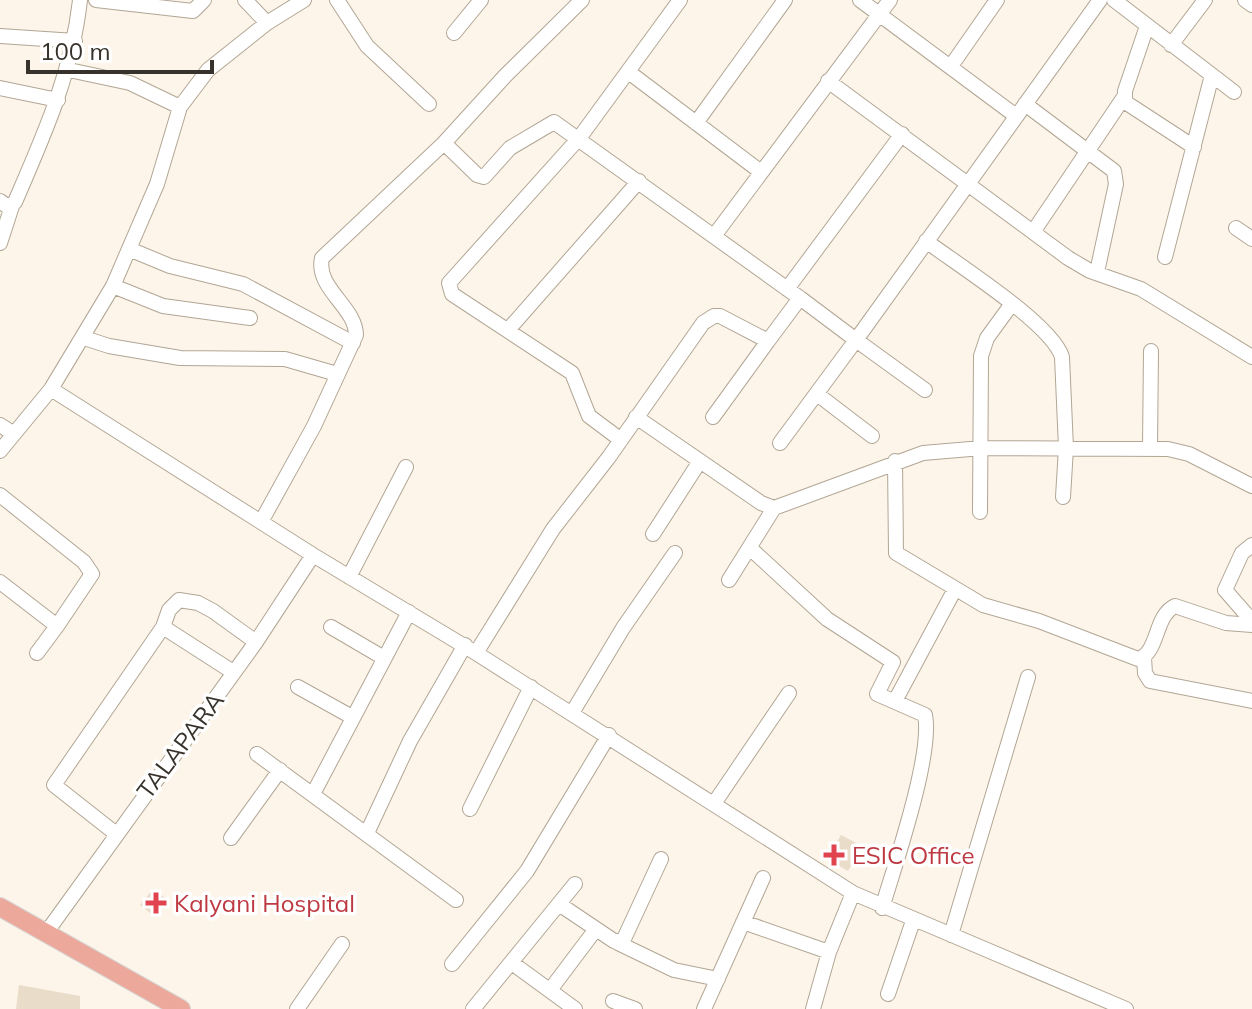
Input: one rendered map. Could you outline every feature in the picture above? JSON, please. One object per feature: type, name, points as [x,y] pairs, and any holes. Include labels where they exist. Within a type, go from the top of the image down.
[{"type":"main road","points":[[0,907],[181,1009]]},
{"type":"main road","points":[[0,920],[160,1009]]},
{"type":"street","points":[[0,243],[6,204],[58,100],[69,70],[80,0]]},
{"type":"street","points":[[96,0],[193,11],[204,0]]},
{"type":"street","points":[[245,0],[267,23]]},
{"type":"street","points":[[0,451],[51,389],[113,286],[157,184],[180,107],[208,70],[267,23],[304,0]]},
{"type":"street","points":[[337,0],[367,46],[429,104]]},
{"type":"street","points":[[454,33],[481,0]]},
{"type":"street","points":[[261,522],[314,426],[353,343],[355,323],[332,292],[320,267],[322,258],[444,143],[505,76],[582,0]]},
{"type":"street","points":[[621,440],[583,408],[572,373],[452,294],[449,283],[580,137],[630,73],[680,0]]},
{"type":"street","points":[[696,123],[785,0]]},
{"type":"street","points":[[860,0],[951,66],[1090,151],[1116,177],[1097,272]]},
{"type":"street","points":[[714,236],[890,0]]},
{"type":"street","points":[[951,66],[997,0]]},
{"type":"street","points":[[780,443],[1100,0]]},
{"type":"street","points":[[1114,0],[1234,92]]},
{"type":"street","points":[[1171,45],[1205,0]]},
{"type":"street","points":[[1245,0],[1252,5]]},
{"type":"street","points":[[1033,232],[1124,97],[1147,26]]},
{"type":"street","points":[[0,36],[75,41]]},
{"type":"street","points":[[69,70],[130,83],[180,107]]},
{"type":"street","points":[[630,73],[761,172]]},
{"type":"street","points":[[1165,257],[1212,75]]},
{"type":"street","points":[[828,81],[1080,266],[1141,289],[1252,357]]},
{"type":"street","points":[[0,88],[58,100]]},
{"type":"street","points":[[1124,97],[1130,106],[1194,147]]},
{"type":"street","points":[[444,143],[477,175],[484,177],[505,153],[546,124],[554,122],[580,137],[925,390]]},
{"type":"street","points":[[787,289],[902,134]]},
{"type":"street","points":[[508,330],[639,181]]},
{"type":"street","points":[[1236,228],[1252,239]]},
{"type":"street","points":[[926,241],[1011,305],[1059,346],[1066,448],[1063,497]]},
{"type":"street","points":[[129,249],[170,266],[243,284],[353,343]]},
{"type":"street","points":[[113,286],[163,306],[250,318]]},
{"type":"street","points":[[713,417],[800,298]]},
{"type":"street","points":[[980,512],[981,356],[987,338],[1011,305]]},
{"type":"street","points":[[367,833],[410,741],[553,529],[708,318],[720,316],[768,341]]},
{"type":"street","points":[[84,338],[109,346],[180,358],[285,359],[337,374]]},
{"type":"street","points":[[1150,447],[1151,351]]},
{"type":"street","points":[[51,389],[313,555],[609,735],[853,893],[913,921],[1029,965],[1126,1009]]},
{"type":"street","points":[[817,394],[872,436]]},
{"type":"street","points":[[636,417],[761,503],[774,508]]},
{"type":"street","points":[[0,425],[14,434]]},
{"type":"street","points":[[729,580],[774,508],[923,453],[982,448],[1150,447],[1189,454],[1252,486]]},
{"type":"street","points":[[653,534],[700,461]]},
{"type":"street","points":[[895,461],[896,553],[955,589],[999,611],[1039,621],[1138,659],[1144,658]]},
{"type":"street","points":[[349,577],[406,467]]},
{"type":"street","points":[[0,495],[90,568],[90,580],[37,653]]},
{"type":"street","points":[[1252,545],[1242,553],[1225,590],[1252,623]]},
{"type":"street","points":[[751,549],[827,619],[893,662],[877,694],[925,715],[927,722],[915,790],[882,908]]},
{"type":"street","points":[[572,713],[623,628],[675,553]]},
{"type":"street","name":"TALAPARA","points":[[46,933],[115,833],[256,642],[313,555]]},
{"type":"street","points":[[0,582],[57,626]]},
{"type":"street","points":[[895,701],[955,589]]},
{"type":"street","points":[[115,833],[54,785],[163,627],[174,604],[187,600],[213,611],[256,642]]},
{"type":"street","points":[[1252,623],[1226,623],[1175,606],[1165,614],[1144,658],[1145,673],[1150,681],[1252,701]]},
{"type":"street","points":[[313,794],[409,612]]},
{"type":"street","points":[[163,627],[233,672]]},
{"type":"street","points":[[331,627],[384,658]]},
{"type":"street","points":[[951,935],[1028,677]]},
{"type":"street","points":[[298,687],[352,717]]},
{"type":"street","points":[[470,809],[531,687]]},
{"type":"street","points":[[715,802],[789,693]]},
{"type":"street","points":[[452,964],[527,871],[609,735]]},
{"type":"street","points":[[257,754],[456,900]]},
{"type":"street","points":[[231,838],[280,770]]},
{"type":"street","points":[[618,943],[626,937],[661,859]]},
{"type":"street","points":[[704,1009],[763,878]]},
{"type":"street","points":[[473,1009],[575,884]]},
{"type":"street","points":[[813,1009],[829,952],[853,893]]},
{"type":"street","points":[[559,904],[618,943],[674,970],[718,979]]},
{"type":"street","points":[[888,994],[913,921]]},
{"type":"street","points":[[743,922],[829,952]]},
{"type":"street","points":[[550,990],[596,929]]},
{"type":"street","points":[[297,1009],[342,944]]},
{"type":"street","points":[[512,963],[575,1009]]},
{"type":"street","points":[[613,1001],[635,1009]]},
{"type":"building","points":[[841,835],[862,846],[848,871],[827,859]]},
{"type":"building","points":[[153,889],[167,899],[154,916],[140,905]]},
{"type":"building","points":[[19,985],[80,996],[80,1009],[16,1009]]},
{"type":"place","name":"ESIC Office","points":[[834,855]]},
{"type":"place","name":"Kalyani Hospital","points":[[156,903]]}]
